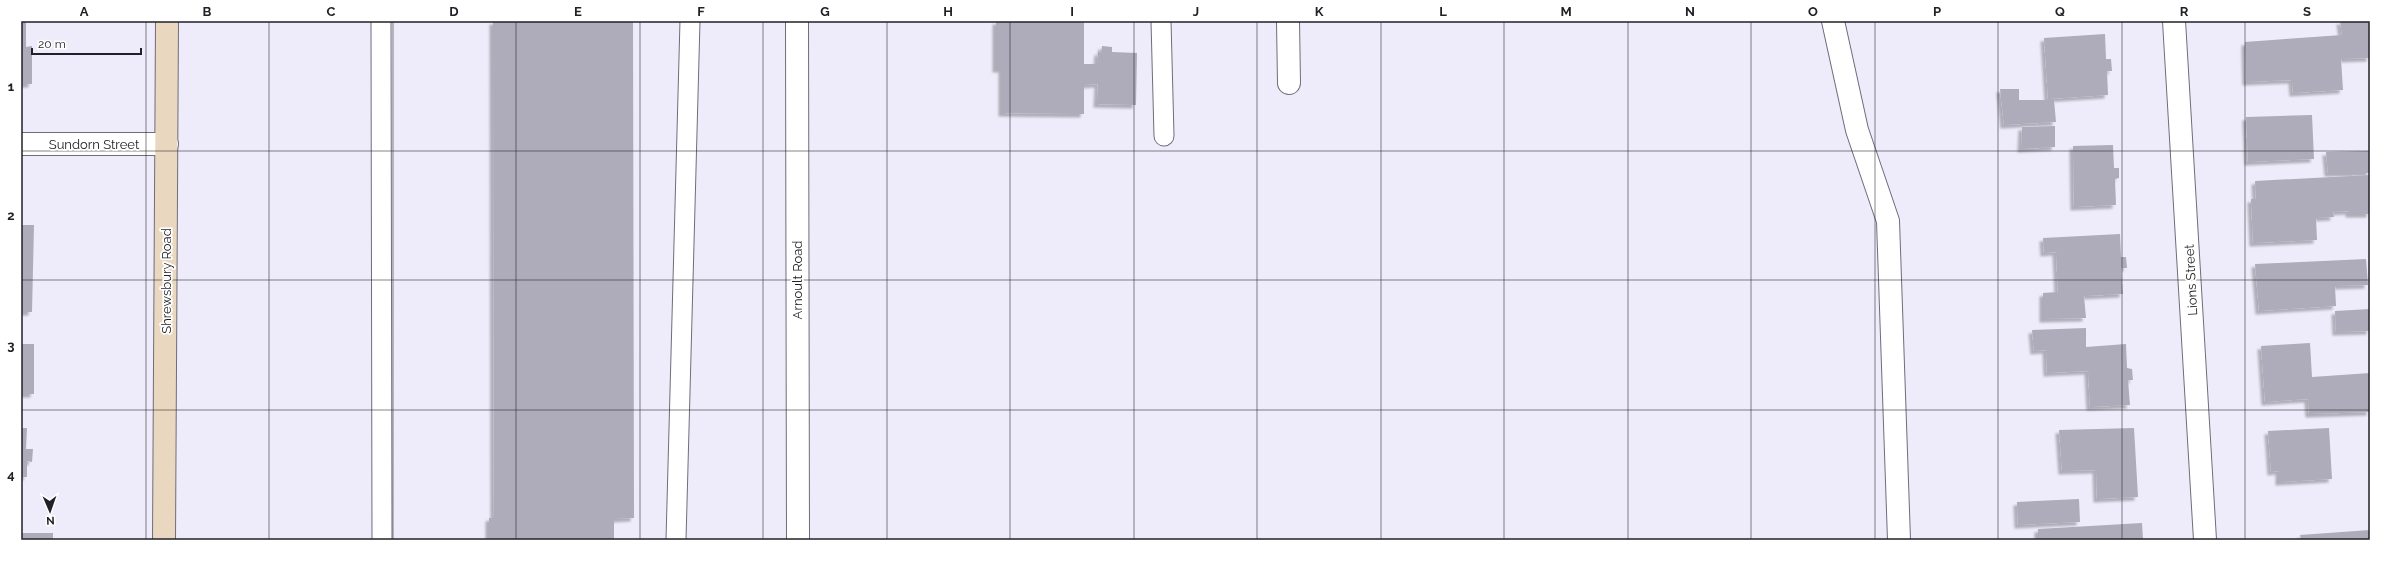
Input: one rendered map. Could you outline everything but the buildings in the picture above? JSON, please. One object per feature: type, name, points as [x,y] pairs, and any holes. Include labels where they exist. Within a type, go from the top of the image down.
[{"type":"street","name":"Shrewsbury Road","points":[[164,540],[167,21]]},
{"type":"street","name":"Arnoult Road","points":[[797,21],[798,540]]},
{"type":"street","points":[[1288,21],[1289,83]]},
{"type":"street","points":[[1834,21],[1856,130],[1888,221],[1899,540]]},
{"type":"street","name":"Lions Street","points":[[2174,21],[2205,540]]},
{"type":"street","name":"Sundorn Street","points":[[21,144],[167,144]]},
{"type":"lane","points":[[381,21],[382,540]]},
{"type":"lane","points":[[676,540],[690,21]]},
{"type":"lane","points":[[1161,21],[1164,136]]}]
